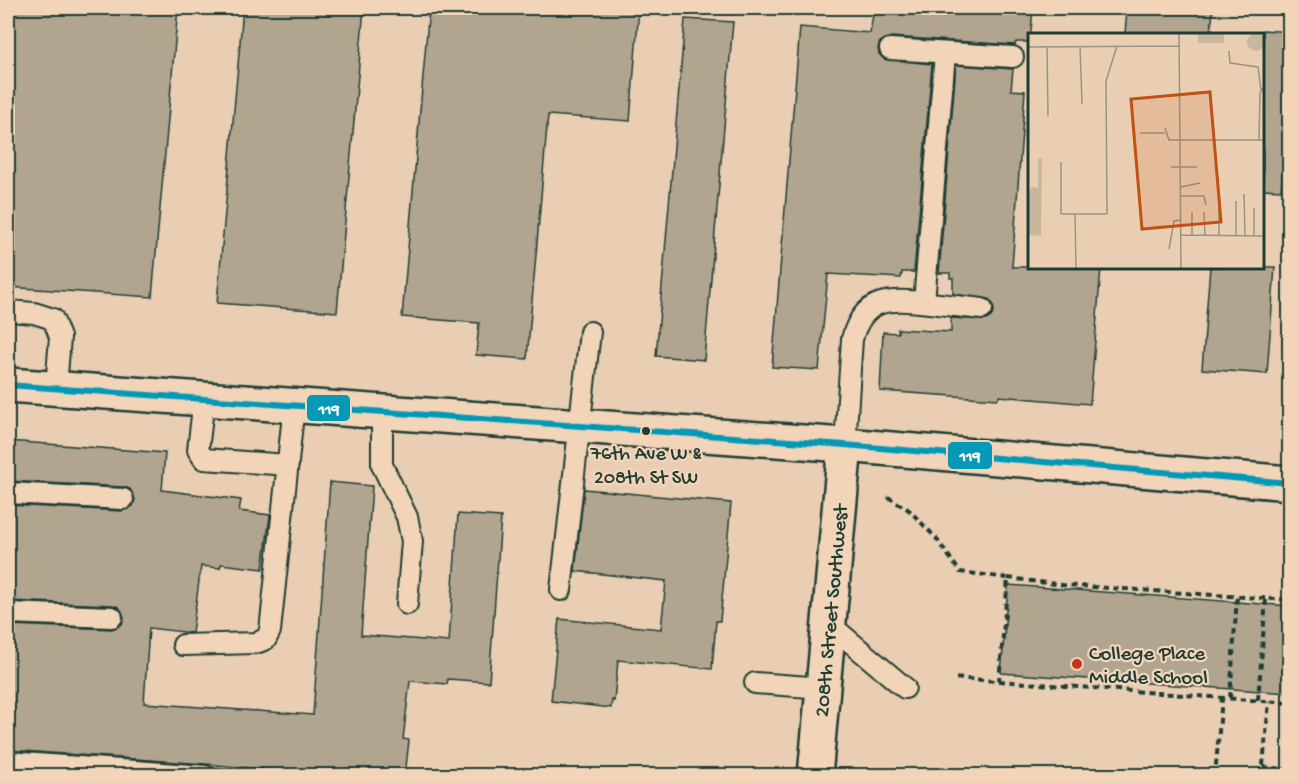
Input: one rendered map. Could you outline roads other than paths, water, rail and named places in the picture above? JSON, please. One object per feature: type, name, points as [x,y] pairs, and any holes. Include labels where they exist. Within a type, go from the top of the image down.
[{"type":"street","points":[[8,385],[845,445],[1290,483]]},
{"type":"street","name":"208th Street Southwest","points":[[815,776],[845,445]]},
{"type":"lane","points":[[890,49],[1013,57]]},
{"type":"lane","points":[[924,302],[945,54]]},
{"type":"lane","points":[[845,445],[852,339],[862,314],[883,301],[897,299],[982,309]]},
{"type":"lane","points":[[8,310],[34,313],[53,319],[60,337],[57,388]]},
{"type":"lane","points":[[561,590],[590,332]]},
{"type":"lane","points":[[204,399],[198,450],[204,459],[288,465]]},
{"type":"lane","points":[[183,645],[256,643],[266,639],[270,631],[294,405]]},
{"type":"lane","points":[[382,412],[382,465],[407,517],[411,541],[407,603]]},
{"type":"lane","points":[[8,493],[123,499]]},
{"type":"lane","points":[[8,613],[112,617]]},
{"type":"lane","points":[[828,623],[905,688]]},
{"type":"lane","points":[[755,683],[823,688]]},
{"type":"lane","points":[[8,762],[205,776]]},
{"type":"place","name":"76th Ave W & 208th St SW","points":[[646,431]]},
{"type":"place","name":"College Place Middle School","points":[[1077,664]]}]
